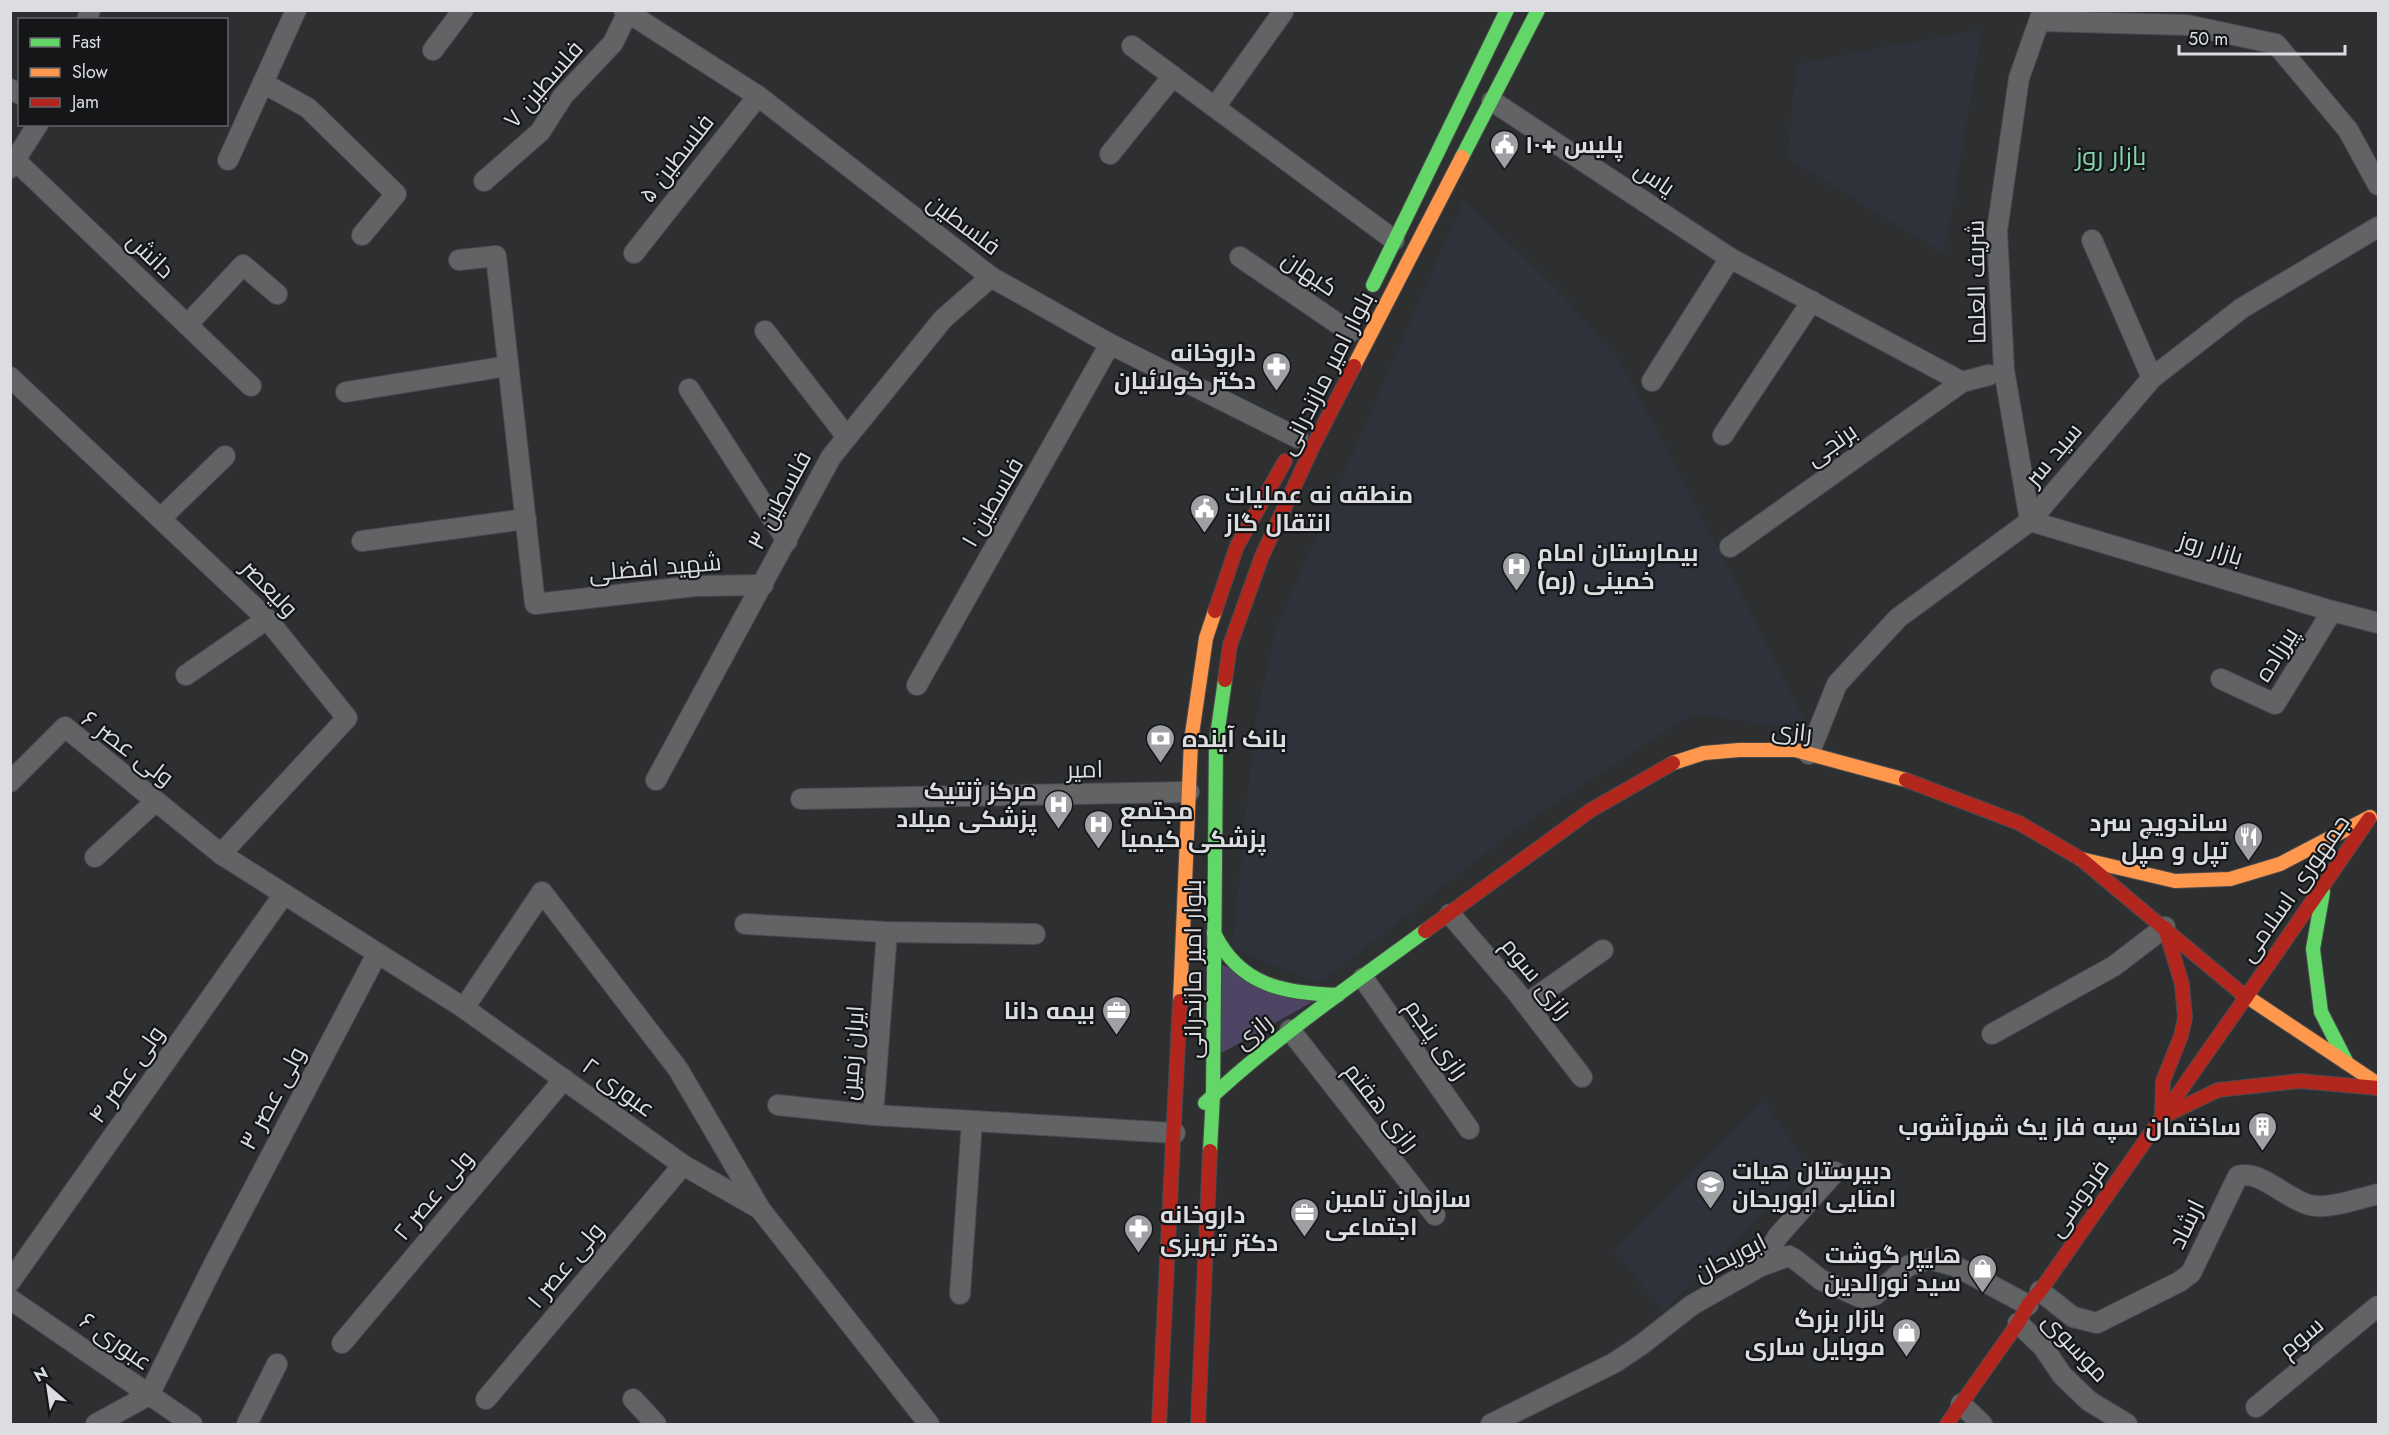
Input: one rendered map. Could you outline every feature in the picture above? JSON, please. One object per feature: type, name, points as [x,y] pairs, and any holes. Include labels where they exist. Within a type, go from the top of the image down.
[{"type":"main road","name":"بلوار امیر مازندرانی","points":[[1365,301],[1507,10]]},
{"type":"main road","name":"بلوار امیر مازندرانی","points":[[1198,1425],[1213,1095],[1216,743],[1230,645],[1262,556],[1313,446],[1538,10]]},
{"type":"main road","name":"بلوار امیر مازندرانی","points":[[1159,1425],[1175,1133],[1191,741],[1206,638],[1237,546],[1301,433]]},
{"type":"main road","name":"رازی","points":[[1175,1133],[1263,1050],[1592,810],[1668,764],[1704,753],[1739,750],[1795,750],[1916,783],[2019,823],[2081,860],[2165,927],[2246,997],[2379,1086]]},
{"type":"main road","name":"جمهوری اسلامی","points":[[2246,997],[2379,805]]},
{"type":"main road","points":[[2081,860],[2175,881],[2230,879],[2280,864],[2370,817]]},
{"type":"main road","points":[[2324,884],[2313,949],[2321,1012],[2347,1063]]},
{"type":"main road","points":[[2165,927],[2184,991],[2185,1020],[2162,1087],[2162,1117],[2218,1090],[2299,1081],[2379,1086]]},
{"type":"main road","name":"رازی","points":[[1214,933],[1228,957],[1245,974],[1276,988],[1300,994],[1338,995]]},
{"type":"main road","name":"فردوسی","points":[[1947,1425],[2246,997]]},
{"type":"street","points":[[228,160],[296,10]]},
{"type":"street","points":[[433,50],[463,10]]},
{"type":"street","name":"فلسطین","points":[[627,11],[758,96],[992,277],[1110,344],[1301,433]]},
{"type":"street","name":"فلسطین ۷","points":[[484,181],[540,132],[563,96],[614,43],[627,11]]},
{"type":"street","points":[[1215,107],[1283,12]]},
{"type":"street","points":[[2042,16],[2187,25],[2276,44],[2348,130],[2379,184]]},
{"type":"street","name":"شریف العلما","points":[[2030,520],[2004,370],[1997,231],[2019,78],[2042,16]]},
{"type":"street","points":[[1132,46],[1394,240]]},
{"type":"street","points":[[1110,154],[1173,76]]},
{"type":"street","points":[[263,83],[308,108],[396,194],[362,235]]},
{"type":"street","name":"فلسطین ۵","points":[[634,253],[758,96]]},
{"type":"street","name":"یاس","points":[[1492,101],[1730,258],[1962,382]]},
{"type":"street","points":[[13,164],[37,126]]},
{"type":"street","name":"دانش","points":[[13,164],[251,386]]},
{"type":"street","name":"سید سر","points":[[1809,754],[1837,684],[1898,618],[2030,520],[2152,378],[2242,308],[2379,227]]},
{"type":"street","points":[[2092,240],[2152,378]]},
{"type":"street","points":[[362,541],[526,519],[496,256],[459,260]]},
{"type":"street","name":"کیهان","points":[[1240,257],[1350,332]]},
{"type":"street","points":[[1652,381],[1730,258]]},
{"type":"street","points":[[187,325],[243,265],[277,294]]},
{"type":"street","name":"فلسطین ۳","points":[[657,780],[831,457],[943,319],[992,277]]},
{"type":"street","points":[[1723,435],[1812,301]]},
{"type":"street","points":[[765,331],[847,437]]},
{"type":"street","name":"فلسطین ۱","points":[[917,685],[1110,344]]},
{"type":"street","points":[[346,392],[508,366]]},
{"type":"street","points":[[1962,382],[1989,375]]},
{"type":"street","name":"ولیعصر","points":[[10,376],[267,619],[347,718],[221,854]]},
{"type":"street","name":"برنجی","points":[[1730,547],[1962,382]]},
{"type":"street","points":[[688,389],[787,541]]},
{"type":"street","points":[[161,518],[225,456]]},
{"type":"street","name":"شهید افضلی","points":[[526,519],[535,604],[696,586],[763,585]]},
{"type":"street","name":"بازار روز","points":[[2030,520],[2379,623]]},
{"type":"street","name":"پیرزاده","points":[[2222,679],[2275,704],[2332,611]]},
{"type":"street","points":[[186,675],[267,619]]},
{"type":"street","name":"ولی عصر ۶","points":[[10,782],[65,727],[221,854]]},
{"type":"street","name":"امیر","points":[[801,799],[1189,792]]},
{"type":"street","points":[[95,857],[156,801]]},
{"type":"street","name":"عبوری ۲","points":[[221,854],[464,1008],[683,1165],[760,1209],[929,1425]]},
{"type":"street","points":[[464,1008],[542,892],[678,1069],[760,1209]]},
{"type":"street","name":"ولی عصر ۴","points":[[10,1282],[284,894]]},
{"type":"street","name":"رازی سوم","points":[[1450,914],[1526,1004],[1582,1077]]},
{"type":"street","points":[[745,924],[886,932],[1035,934]]},
{"type":"street","points":[[1992,1034],[2114,966],[2165,927]]},
{"type":"street","name":"ایران زمین","points":[[886,932],[873,1115],[1175,1133]]},
{"type":"street","points":[[1526,1004],[1603,950]]},
{"type":"street","name":"ولی عصر ۳","points":[[148,1395],[377,954]]},
{"type":"street","name":"رازی پنجم","points":[[1363,978],[1469,1129]]},
{"type":"street","name":"رازی هفتم","points":[[1290,1030],[1435,1215]]},
{"type":"street","name":"ولی عصر ۲","points":[[342,1343],[564,1079]]},
{"type":"street","points":[[778,1105],[873,1115]]},
{"type":"street","points":[[960,1294],[972,1121]]},
{"type":"street","name":"ولی عصر ۱","points":[[486,1399],[683,1165]]},
{"type":"street","points":[[1761,1266],[1778,1236],[1835,1172]]},
{"type":"street","name":"ارشاد","points":[[2034,1298],[2073,1317],[2097,1323],[2179,1282],[2191,1273],[2238,1176],[2246,1174],[2255,1176],[2310,1206],[2321,1206],[2379,1194]]},
{"type":"street","name":"ابوریحان","points":[[1491,1425],[1614,1363],[1692,1305],[1761,1266],[1788,1256],[1821,1280],[1862,1298],[1875,1295],[1908,1266],[1929,1259],[1955,1266],[2034,1298]]},
{"type":"street","name":"عبوری ۶","points":[[10,1299],[192,1425]]},
{"type":"street","name":"سوم","points":[[2256,1407],[2379,1306]]},
{"type":"street","name":"موسوی","points":[[2018,1323],[2043,1347],[2062,1375],[2089,1401],[2127,1425]]},
{"type":"street","points":[[247,1425],[277,1364]]},
{"type":"street","points":[[96,1425],[148,1395]]},
{"type":"street","points":[[633,1399],[656,1425]]},
{"type":"street","points":[[1961,1404],[1982,1425]]},
{"type":"shaded area","points":[[1982,29],[1944,254],[1788,158],[1796,64]]},
{"type":"shaded area","name":"بیمارستان امام خمینی (ره)","points":[[1464,199],[1565,298],[1620,361],[1722,555],[1810,731],[1693,713],[1513,831],[1340,968],[1317,983],[1232,948],[1255,723],[1276,628]]},
{"type":"shaded area","points":[[1222,965],[1312,1002],[1220,1054]]},
{"type":"shaded area","name":"دبیرستان هیات امنایی ابوریحان","points":[[1763,1100],[1809,1168],[1663,1311],[1614,1250]]},
{"type":"traffic: fast","points":[[1373,285],[1507,10]]},
{"type":"traffic: fast","points":[[1462,157],[1538,10]]},
{"type":"traffic: fast","points":[[1210,1151],[1213,1095],[1216,743],[1225,680]]},
{"type":"traffic: fast","points":[[2323,892],[2313,949],[2321,1012],[2347,1063]]},
{"type":"traffic: fast","points":[[1205,1103],[1285,1035],[1425,931]]},
{"type":"traffic: fast","points":[[1214,933],[1225,951],[1250,975],[1282,988],[1338,995]]},
{"type":"traffic: slow","points":[[1354,366],[1462,157]]},
{"type":"traffic: slow","points":[[1180,1001],[1191,741],[1206,638],[1215,611]]},
{"type":"traffic: slow","points":[[1673,763],[1704,753],[1739,750],[1795,750],[1906,780]]},
{"type":"traffic: slow","points":[[2081,859],[2175,881],[2230,879],[2280,864],[2370,817]]},
{"type":"traffic: slow","points":[[2240,992],[2378,1084]]},
{"type":"traffic: jam","points":[[1225,680],[1230,645],[1262,556],[1313,446],[1354,366]]},
{"type":"traffic: jam","points":[[1215,611],[1237,546],[1285,461]]},
{"type":"traffic: jam","points":[[1425,931],[1591,810],[1673,763]]},
{"type":"traffic: jam","points":[[1906,780],[2019,823],[2081,859],[2240,992]]},
{"type":"traffic: jam","points":[[2246,997],[2369,819]]},
{"type":"traffic: jam","points":[[2165,928],[2182,984],[2185,1018],[2181,1036],[2163,1081],[2162,1117],[2218,1090],[2299,1081],[2378,1088]]},
{"type":"traffic: jam","points":[[1947,1424],[2018,1323],[2028,1305],[2246,997]]},
{"type":"traffic: jam","points":[[1159,1424],[1180,1001]]},
{"type":"traffic: jam","points":[[1198,1424],[1210,1151]]},
{"type":"place","name":"پلیس +١٠","points":[[1504,170]]},
{"type":"place","name":"داروخانه دکتر کولائیان","points":[[1277,392]]},
{"type":"place","name":"منطقه نه عملیات انتقال گاز","points":[[1204,534]]},
{"type":"place","name":"بیمارستان امام خمینی (ره)","points":[[1516,592]]},
{"type":"place","name":"بانک آینده","points":[[1161,764]]},
{"type":"place","name":"مرکز ژنتیک پزشکی میلاد","points":[[1058,830]]},
{"type":"place","name":"مجتمع پزشکی کیمیا","points":[[1099,850]]},
{"type":"place","name":"ساندویچ سرد تپل و مپل","points":[[2249,862]]},
{"type":"place","name":"بیمه دانا","points":[[1116,1036]]},
{"type":"place","name":"ساختمان سپه فاز یک شهرآشوب","points":[[2262,1152]]},
{"type":"place","name":"دبیرستان هیات امنایی ابوریحان","points":[[1711,1210]]},
{"type":"place","name":"سازمان تامین اجتماعی","points":[[1304,1238]]},
{"type":"place","name":"داروخانه دکتر تبریزی","points":[[1139,1254]]},
{"type":"place","name":"هایپر گوشت سید نورالدین","points":[[1982,1294]]},
{"type":"place","name":"بازار بزرگ موبایل ساری","points":[[1906,1358]]},
{"type":"district","name":"بازار روز","points":[[2111,156]]}]
